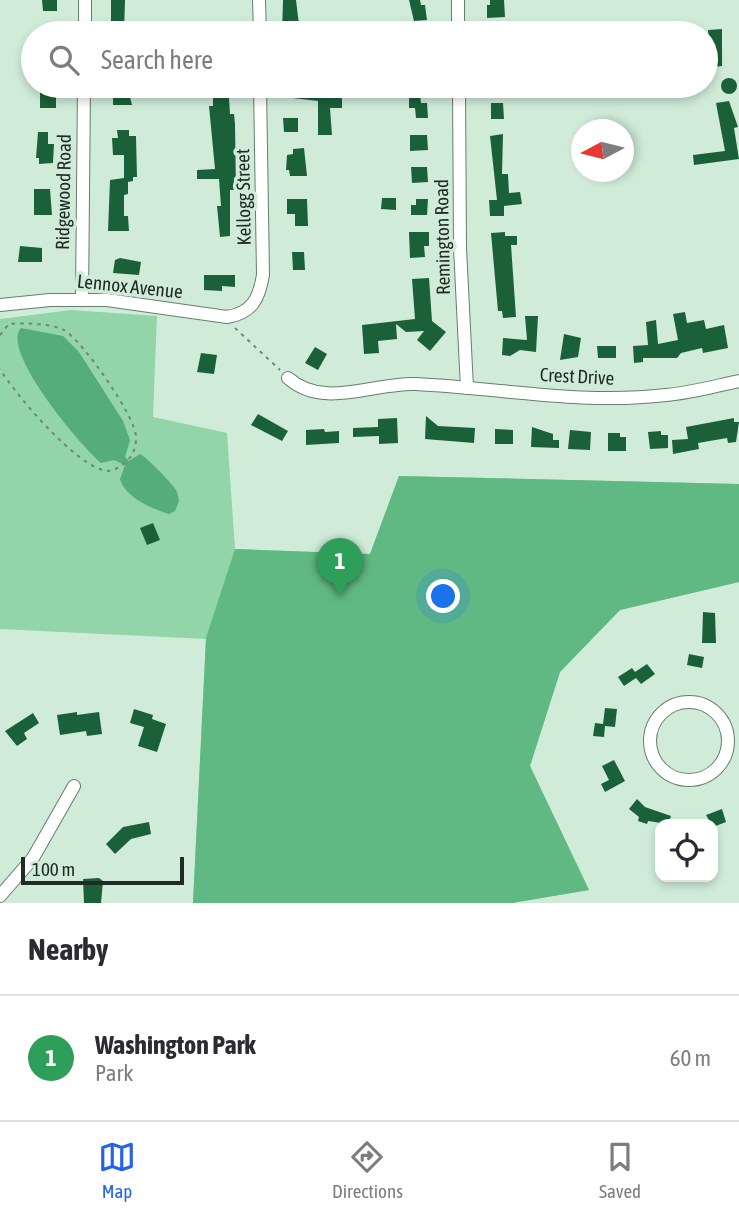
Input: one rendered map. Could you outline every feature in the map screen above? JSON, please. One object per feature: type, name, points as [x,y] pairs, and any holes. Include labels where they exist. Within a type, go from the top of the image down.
[{"type":"street","points":[[85,0],[85,21]]},
{"type":"street","points":[[259,0],[260,21]]},
{"type":"street","points":[[458,0],[458,21]]},
{"type":"street","name":"Ridgewood Road","points":[[82,299],[84,98]]},
{"type":"street","name":"Kellogg Street","points":[[253,306],[260,292],[263,275],[260,98]]},
{"type":"street","name":"Remington Road","points":[[459,98],[460,248],[467,388]]},
{"type":"street","name":"Lennox Avenue","points":[[0,304],[82,299],[227,317],[241,314],[253,306]]},
{"type":"street","name":"Crest Drive","points":[[288,378],[303,390],[318,394],[412,383],[631,397],[665,396],[739,381]]},
{"type":"street","points":[[683,702],[707,706],[734,735],[723,762],[701,779],[674,778],[654,760],[650,747],[654,722],[671,705],[683,702]]},
{"type":"street","points":[[0,896],[33,858],[74,786]]},
{"type":"path","points":[[0,335],[9,324],[64,330],[91,355],[136,433],[135,449],[122,467],[108,471],[86,461],[41,420],[18,395],[0,369]]},
{"type":"path","points":[[240,333],[288,378]]},
{"type":"shaded area","points":[[71,310],[157,316],[153,417],[227,433],[235,549],[370,554],[399,476],[739,484],[739,582],[620,610],[560,672],[530,766],[589,890],[512,903],[193,903],[206,639],[0,629],[0,319]]},
{"type":"shaded area","points":[[21,328],[63,336],[79,352],[123,421],[130,440],[125,457],[129,461],[140,454],[170,482],[177,491],[179,501],[175,511],[169,514],[162,512],[133,497],[120,479],[125,465],[114,460],[101,463],[60,418],[31,375],[22,356],[18,339]]},
{"type":"shaded area","points":[[399,476],[739,484],[739,582],[620,610],[560,672],[530,766],[589,890],[512,903],[193,903],[206,638],[235,549],[370,554]]},
{"type":"building","points":[[42,0],[57,0],[57,11],[43,11]]},
{"type":"building","points":[[111,0],[125,0],[124,21],[111,21]]},
{"type":"building","points":[[283,0],[296,0],[299,21],[282,21]]},
{"type":"building","points":[[409,0],[420,0],[421,5],[425,5],[427,20],[414,21]]},
{"type":"building","points":[[490,0],[504,0],[505,17],[487,18],[487,5],[490,5]]},
{"type":"building","points":[[718,29],[722,29],[722,66],[718,66]]},
{"type":"building","points":[[726,78],[732,78],[737,86],[735,92],[726,94],[721,89],[721,83]]},
{"type":"building","points":[[40,98],[56,98],[56,108],[40,108]]},
{"type":"building","points":[[113,98],[130,98],[132,105],[113,105]]},
{"type":"building","points":[[213,98],[229,98],[230,114],[234,114],[235,124],[236,190],[230,190],[230,236],[220,237],[217,206],[221,206],[219,179],[197,179],[197,170],[215,169],[209,106],[213,106]]},
{"type":"building","points":[[292,98],[342,98],[342,108],[330,108],[332,135],[318,135],[318,101]]},
{"type":"building","points":[[409,98],[420,98],[421,103],[427,103],[428,118],[416,118],[415,108],[409,108]]},
{"type":"building","points":[[729,101],[738,127],[734,128],[739,159],[694,165],[693,155],[725,151],[716,103]]},
{"type":"building","points":[[491,103],[503,103],[504,119],[491,119]]},
{"type":"building","points":[[283,118],[298,118],[298,132],[284,132]]},
{"type":"building","points":[[117,130],[129,130],[129,136],[136,136],[137,177],[128,182],[128,194],[124,195],[124,216],[128,216],[129,231],[108,231],[110,180],[124,178],[124,155],[113,155],[112,138],[118,138]]},
{"type":"building","points":[[38,132],[48,132],[48,144],[54,144],[53,163],[39,164],[39,158],[36,158]]},
{"type":"building","points":[[503,134],[502,174],[508,174],[509,193],[520,192],[522,204],[504,206],[504,216],[490,216],[489,200],[497,200],[490,136]]},
{"type":"building","points":[[410,135],[427,135],[428,150],[410,151]]},
{"type":"building","points":[[304,148],[307,176],[290,176],[289,170],[286,170],[287,155],[293,154],[293,149]]},
{"type":"building","points":[[411,167],[427,167],[428,182],[412,183]]},
{"type":"building","points":[[34,189],[50,189],[52,215],[34,215]]},
{"type":"building","points":[[382,198],[396,198],[396,210],[381,209]]},
{"type":"building","points":[[287,199],[307,199],[308,226],[295,226],[295,214],[287,214]]},
{"type":"building","points":[[416,199],[428,199],[427,215],[411,215],[411,205],[416,205]]},
{"type":"building","points":[[409,232],[429,232],[429,246],[424,246],[425,257],[410,258]]},
{"type":"building","points":[[505,232],[505,236],[517,236],[517,245],[511,245],[516,317],[503,318],[502,311],[498,311],[491,233]]},
{"type":"building","points":[[20,246],[42,248],[42,262],[18,262]]},
{"type":"building","points":[[292,252],[304,252],[305,270],[293,270]]},
{"type":"building","points":[[120,258],[141,262],[139,275],[113,273],[115,260]]},
{"type":"building","points":[[204,275],[235,275],[235,287],[222,286],[222,291],[204,290]]},
{"type":"building","points":[[429,278],[432,321],[446,332],[430,351],[417,340],[424,331],[406,332],[396,324],[397,339],[378,341],[379,353],[364,354],[362,325],[415,319],[412,279]]},
{"type":"building","points":[[685,312],[687,323],[704,320],[706,329],[724,325],[728,348],[703,353],[702,348],[681,353],[677,358],[643,358],[643,362],[634,363],[633,346],[648,345],[646,322],[656,320],[658,344],[678,340],[673,314]]},
{"type":"building","points":[[525,316],[538,316],[536,352],[520,350],[510,356],[502,355],[503,338],[527,340]]},
{"type":"building","points":[[564,334],[581,338],[578,357],[560,360]]},
{"type":"building","points":[[597,346],[616,346],[616,358],[598,358]]},
{"type":"building","points":[[315,347],[327,354],[318,370],[305,363]]},
{"type":"building","points":[[201,353],[217,355],[214,374],[197,372]]},
{"type":"building","points":[[258,414],[288,431],[282,441],[251,425]]},
{"type":"building","points":[[426,416],[438,426],[475,428],[474,443],[425,439]]},
{"type":"building","points":[[397,418],[398,443],[379,444],[379,436],[353,437],[353,428],[378,427],[378,419]]},
{"type":"building","points":[[734,418],[734,422],[739,422],[736,442],[728,443],[727,438],[698,443],[699,449],[673,454],[672,440],[688,439],[686,427]]},
{"type":"building","points":[[532,427],[553,434],[553,440],[559,440],[559,448],[531,447]]},
{"type":"building","points":[[324,429],[325,432],[339,431],[339,443],[306,445],[306,430]]},
{"type":"building","points":[[495,429],[513,430],[513,444],[495,444]]},
{"type":"building","points":[[570,430],[591,432],[590,450],[568,449]]},
{"type":"building","points":[[661,431],[661,435],[668,435],[668,448],[650,449],[648,432]]},
{"type":"building","points":[[608,433],[620,433],[620,437],[626,437],[626,451],[608,451]]},
{"type":"building","points":[[153,523],[160,540],[147,545],[140,528]]},
{"type":"building","points":[[703,612],[715,613],[716,643],[702,643]]},
{"type":"building","points":[[689,654],[704,657],[702,668],[687,665]]},
{"type":"building","points":[[647,664],[655,674],[641,684],[636,678],[624,686],[618,677],[632,668],[635,672]]},
{"type":"building","points":[[605,708],[617,709],[615,727],[605,726],[604,737],[593,736],[595,723],[603,724]]},
{"type":"building","points":[[134,709],[153,715],[152,719],[166,724],[157,752],[138,746],[144,727],[130,723]]},
{"type":"building","points":[[77,712],[77,715],[99,712],[102,734],[87,736],[86,731],[60,735],[57,715]]},
{"type":"building","points":[[33,713],[39,723],[24,733],[27,739],[17,746],[5,731]]},
{"type":"building","points":[[614,760],[625,781],[605,792],[601,784],[609,780],[602,766]]},
{"type":"building","points":[[637,799],[645,807],[671,816],[670,819],[648,821],[647,824],[638,821],[639,817],[629,809]]},
{"type":"building","points":[[722,809],[726,822],[718,825],[718,819],[708,819],[706,815]]},
{"type":"building","points":[[149,822],[151,834],[131,839],[115,854],[106,844],[123,827]]},
{"type":"building","points":[[99,878],[103,881],[101,903],[84,903],[83,879]]},
{"type":"place","name":"Washington Park","points":[[340,596]]}]
